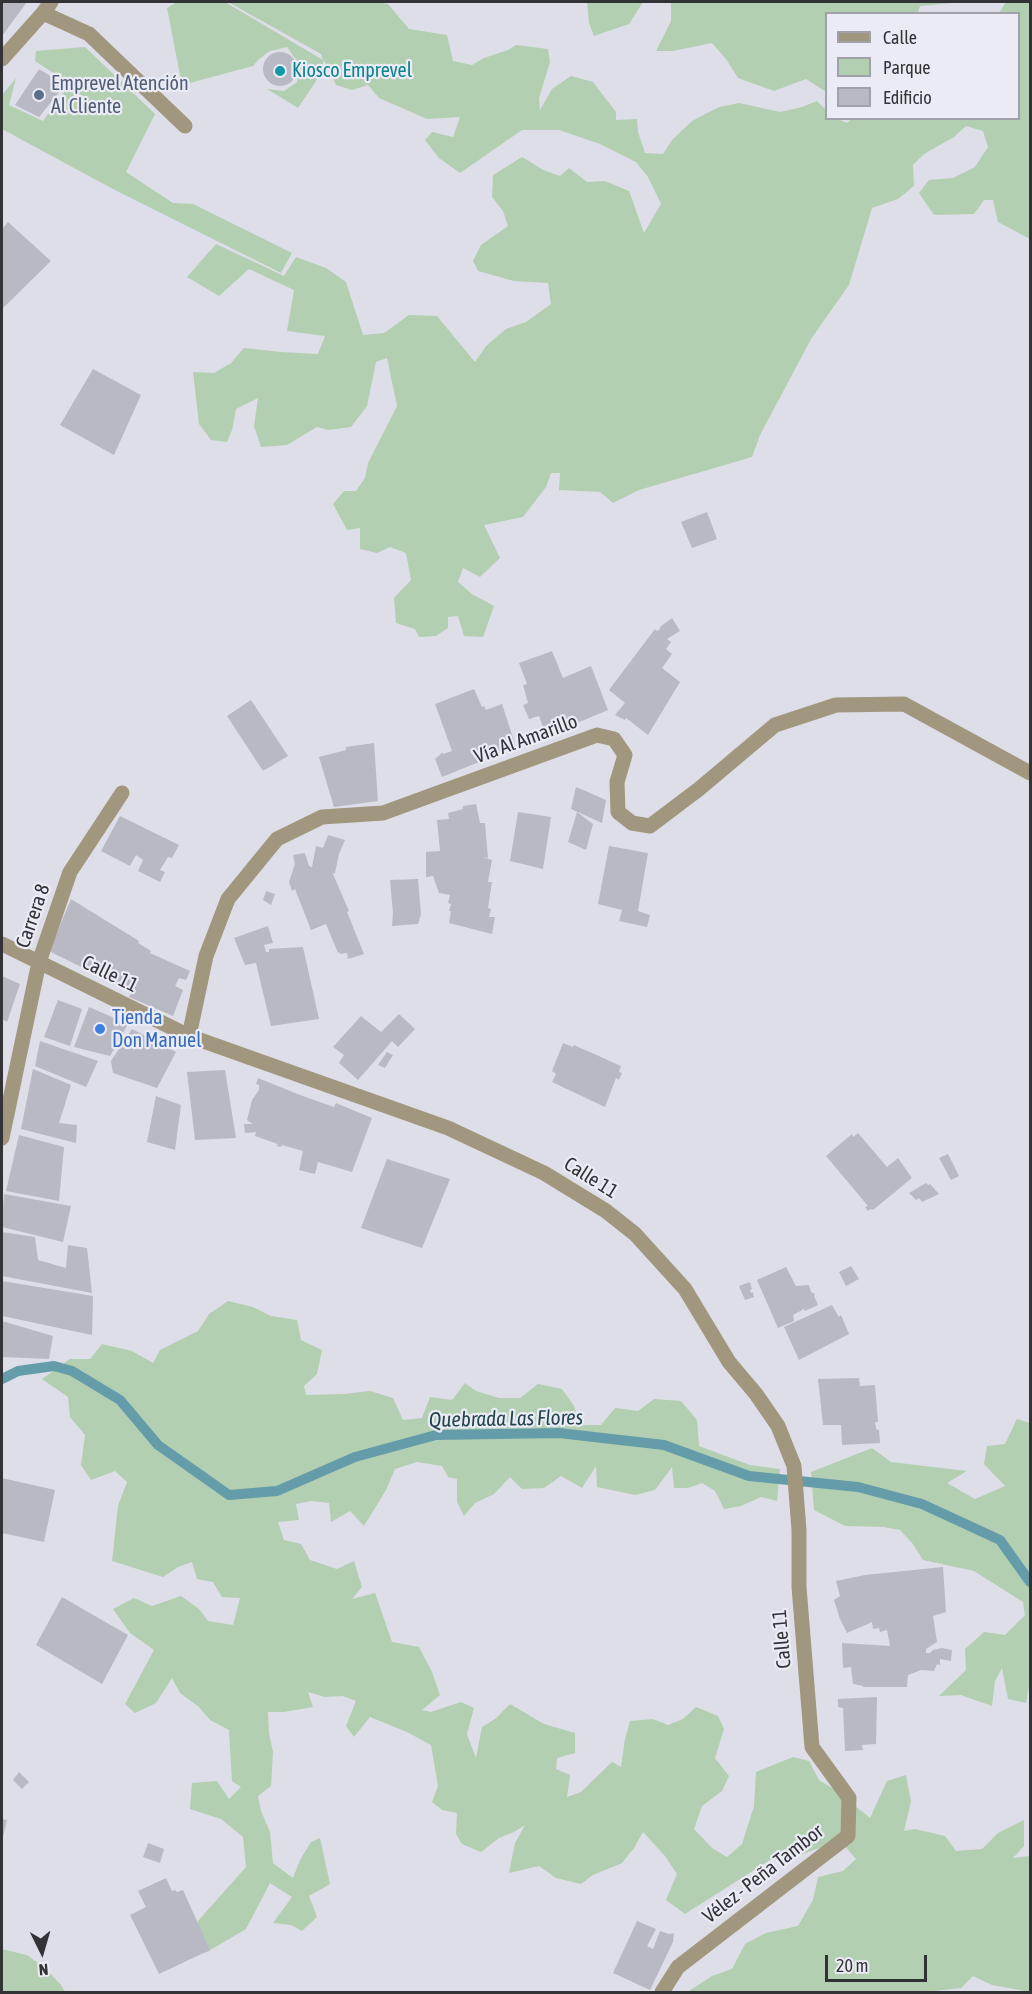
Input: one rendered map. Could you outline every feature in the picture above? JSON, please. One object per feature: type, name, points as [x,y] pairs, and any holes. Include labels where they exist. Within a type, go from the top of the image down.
[{"type":"street","points":[[2,59],[47,7],[89,34],[185,126]]},
{"type":"street","name":"Vía Al Amarillo","points":[[189,1036],[206,956],[228,899],[277,839],[322,818],[383,813],[597,735],[614,740],[625,754],[617,783],[618,812],[632,823],[650,826],[699,789],[775,725],[836,705],[904,704],[1030,773]]},
{"type":"street","name":"Carrera 8","points":[[2,1138],[39,962],[70,872],[122,793]]},
{"type":"street","name":"Calle 11","points":[[2,944],[189,1036],[448,1128],[544,1173],[606,1211],[635,1234],[685,1289],[729,1362],[756,1394],[778,1426],[794,1466],[799,1530],[799,1587],[812,1748]]},
{"type":"street","name":"Vélez - Peña Tambor","points":[[662,1992],[678,1967],[848,1836],[849,1798],[812,1748]]},
{"type":"green space","points":[[177,2],[225,2],[323,60],[321,54],[228,2],[378,2],[388,4],[409,29],[447,35],[453,61],[472,65],[516,45],[548,49],[550,62],[539,98],[540,110],[552,89],[571,76],[593,82],[616,112],[616,120],[637,119],[638,132],[645,153],[663,154],[672,140],[692,121],[719,107],[739,103],[780,112],[817,101],[825,109],[825,120],[840,120],[847,123],[850,120],[1020,120],[1020,12],[1000,12],[1006,2],[1030,2],[1030,239],[998,222],[993,200],[984,200],[974,214],[934,215],[919,193],[929,180],[953,178],[975,167],[988,147],[983,131],[966,126],[954,137],[924,154],[913,165],[914,186],[898,199],[872,208],[849,285],[811,339],[760,435],[752,457],[639,490],[613,503],[600,492],[559,490],[560,473],[551,473],[546,487],[523,517],[484,525],[500,558],[480,577],[463,568],[458,582],[472,594],[494,606],[483,637],[464,636],[458,616],[448,617],[448,628],[436,636],[419,637],[415,629],[396,623],[394,598],[411,580],[406,553],[390,547],[377,553],[360,549],[360,528],[347,530],[333,504],[344,491],[356,491],[365,478],[368,463],[397,406],[387,358],[376,362],[367,406],[351,427],[328,430],[317,427],[287,445],[261,447],[254,426],[258,398],[236,409],[227,442],[211,440],[199,424],[193,372],[214,373],[231,363],[244,348],[318,354],[325,336],[287,331],[294,290],[249,269],[219,296],[187,277],[216,244],[284,276],[296,257],[326,268],[346,282],[363,335],[384,333],[409,315],[437,316],[475,362],[486,346],[506,329],[526,322],[551,304],[548,283],[514,281],[478,271],[473,261],[481,245],[508,226],[503,211],[492,197],[493,175],[522,157],[543,170],[560,176],[569,168],[587,182],[605,181],[629,191],[644,233],[661,204],[648,177],[636,162],[600,144],[559,130],[522,130],[460,173],[439,158],[425,140],[432,132],[453,137],[460,117],[427,119],[379,98],[368,85],[352,90],[336,85],[324,60],[316,81],[298,108],[267,89],[284,91],[297,82],[300,65],[287,47],[270,51],[253,66],[182,85],[167,8]]},
{"type":"green space","points":[[587,2],[643,2],[629,24],[594,36],[589,23]]},
{"type":"green space","points":[[671,2],[963,2],[920,6],[918,12],[825,12],[825,91],[806,79],[774,91],[738,78],[712,43],[673,51],[656,51],[671,21]]},
{"type":"green space","points":[[85,47],[155,114],[126,172],[173,203],[193,204],[292,253],[281,273],[111,188],[2,129],[2,95],[16,78],[9,105],[43,121],[70,84],[35,61],[36,51]]},
{"type":"green space","points":[[228,1301],[253,1307],[271,1316],[297,1320],[301,1340],[322,1350],[317,1374],[304,1386],[306,1395],[370,1391],[393,1398],[403,1420],[422,1418],[430,1397],[452,1400],[465,1383],[476,1391],[499,1398],[520,1398],[538,1384],[562,1389],[574,1406],[580,1425],[601,1425],[615,1408],[638,1411],[654,1399],[681,1401],[697,1420],[699,1446],[750,1465],[780,1469],[777,1501],[761,1497],[741,1506],[724,1509],[715,1491],[702,1483],[688,1488],[674,1488],[672,1467],[655,1490],[635,1495],[597,1487],[596,1466],[582,1488],[561,1476],[544,1488],[522,1489],[510,1477],[494,1494],[475,1503],[464,1516],[457,1502],[457,1479],[448,1477],[442,1466],[417,1462],[395,1469],[386,1490],[364,1526],[350,1511],[331,1522],[329,1503],[311,1501],[296,1504],[299,1520],[278,1522],[284,1540],[301,1544],[310,1560],[337,1569],[354,1561],[362,1587],[352,1599],[375,1593],[392,1642],[419,1647],[432,1672],[440,1695],[422,1710],[431,1712],[461,1702],[474,1708],[467,1734],[476,1758],[482,1727],[495,1719],[510,1704],[544,1724],[575,1733],[575,1753],[557,1758],[556,1769],[570,1775],[567,1797],[581,1792],[612,1762],[621,1767],[630,1721],[653,1719],[668,1725],[683,1719],[696,1707],[718,1716],[724,1729],[715,1758],[729,1776],[722,1791],[702,1806],[694,1829],[712,1848],[727,1857],[742,1844],[754,1806],[756,1772],[793,1757],[809,1761],[819,1780],[870,1818],[887,1781],[906,1775],[911,1802],[904,1831],[915,1829],[945,1836],[956,1851],[982,1849],[998,1833],[1024,1820],[1024,1846],[1013,1858],[1030,1856],[1030,1992],[992,1985],[973,1976],[961,1988],[933,1992],[687,1992],[712,1976],[732,1969],[745,1944],[766,1933],[798,1926],[813,1900],[818,1877],[843,1871],[856,1859],[843,1844],[816,1849],[788,1860],[770,1860],[685,1914],[666,1900],[677,1874],[665,1856],[643,1832],[622,1863],[593,1875],[581,1884],[556,1878],[539,1866],[509,1873],[515,1843],[525,1825],[499,1838],[481,1852],[462,1844],[456,1834],[457,1813],[442,1810],[432,1802],[438,1786],[431,1745],[407,1732],[370,1717],[354,1737],[346,1726],[356,1701],[343,1696],[325,1697],[308,1692],[313,1707],[268,1712],[273,1752],[271,1786],[258,1796],[261,1811],[270,1832],[273,1863],[293,1878],[311,1842],[320,1838],[330,1884],[309,1896],[317,1917],[302,1931],[291,1925],[273,1923],[292,1897],[270,1883],[246,1929],[207,1952],[193,1955],[198,1921],[246,1867],[243,1837],[221,1819],[190,1809],[192,1783],[217,1781],[229,1799],[241,1787],[232,1781],[229,1730],[210,1720],[199,1707],[180,1693],[172,1678],[156,1703],[135,1713],[125,1704],[154,1650],[130,1633],[113,1609],[134,1598],[152,1606],[181,1596],[199,1609],[208,1621],[233,1625],[240,1598],[222,1597],[213,1582],[197,1579],[192,1562],[178,1567],[163,1577],[112,1561],[118,1506],[127,1482],[115,1471],[91,1480],[81,1465],[85,1435],[70,1417],[68,1397],[42,1379],[70,1359],[90,1359],[102,1344],[132,1351],[153,1363],[160,1350],[198,1331],[209,1314]]},
{"type":"green space","points":[[1017,1419],[1030,1423],[1030,1680],[1026,1703],[1008,1699],[1002,1668],[995,1681],[992,1706],[961,1695],[939,1696],[966,1670],[965,1649],[984,1632],[1005,1635],[1025,1615],[1023,1602],[974,1571],[923,1560],[900,1530],[884,1527],[845,1526],[814,1510],[811,1472],[872,1448],[891,1462],[967,1471],[947,1483],[975,1499],[1005,1486],[984,1464],[987,1446],[1005,1444]]},
{"type":"green space","points":[[2,1949],[27,1955],[46,1969],[65,1992],[2,1992]]},
{"type":"building","points":[[2,2],[27,2],[2,36]]},
{"type":"building","name":"Kiosco Emprevel","points":[[280,52],[292,57],[297,69],[292,81],[280,86],[268,81],[263,69],[268,57]]},
{"type":"building","name":"Emprevel Atención Al Cliente","points":[[39,69],[65,85],[39,117],[15,105]]},
{"type":"building","points":[[8,222],[51,261],[2,309],[2,229]]},
{"type":"building","points":[[93,369],[141,395],[114,455],[60,425]]},
{"type":"building","points":[[707,512],[717,539],[692,548],[681,522]]},
{"type":"building","points":[[672,618],[680,631],[667,639],[671,642],[666,649],[672,654],[662,668],[680,682],[648,735],[626,718],[625,720],[615,715],[625,703],[609,690],[655,629],[657,631]]},
{"type":"building","points":[[552,651],[563,678],[591,666],[608,710],[546,736],[539,716],[529,719],[523,705],[528,703],[523,685],[527,684],[519,663]]},
{"type":"building","points":[[474,689],[482,707],[484,706],[486,710],[502,704],[516,747],[442,777],[435,759],[443,752],[443,754],[452,751],[435,704]]},
{"type":"building","points":[[251,700],[288,756],[263,771],[227,716]]},
{"type":"building","points":[[374,743],[378,801],[334,807],[319,757],[346,750],[346,747]]},
{"type":"building","points":[[576,787],[606,800],[602,823],[571,809]]},
{"type":"building","points":[[476,804],[480,823],[485,823],[488,858],[482,857],[492,860],[488,882],[492,882],[488,908],[491,909],[489,917],[495,917],[492,934],[449,923],[450,895],[439,893],[433,876],[426,877],[426,852],[440,851],[437,820],[449,819],[448,813],[463,809],[463,806]]},
{"type":"building","points":[[518,812],[551,817],[543,869],[510,861]]},
{"type":"building","points":[[577,812],[593,824],[586,850],[568,842]]},
{"type":"building","points":[[120,816],[179,845],[172,858],[168,857],[160,870],[165,872],[160,882],[138,871],[143,860],[136,855],[130,866],[101,851]]},
{"type":"building","points":[[328,835],[345,840],[333,874],[364,954],[348,959],[347,953],[338,953],[326,924],[311,930],[295,889],[292,891],[289,882],[295,864],[293,855],[305,853],[309,866],[312,867],[316,846],[323,848]]},
{"type":"building","points":[[609,846],[648,853],[638,911],[650,915],[647,927],[619,921],[622,910],[598,904]]},
{"type":"building","points":[[418,879],[421,914],[418,924],[392,926],[390,880]]},
{"type":"building","points":[[266,891],[275,894],[271,905],[263,900]]},
{"type":"building","points":[[71,899],[139,941],[138,943],[151,951],[150,953],[190,971],[186,980],[179,978],[175,986],[183,990],[173,1016],[129,997],[132,992],[49,951]]},
{"type":"building","points":[[268,926],[273,943],[264,945],[266,952],[269,952],[269,949],[303,947],[319,1019],[271,1026],[256,963],[245,965],[234,938]]},
{"type":"building","points":[[2,976],[20,984],[7,1022],[2,1019]]},
{"type":"building","points":[[58,1000],[82,1009],[70,1046],[44,1037]]},
{"type":"building","points":[[89,1007],[128,1024],[110,1056],[74,1047]]},
{"type":"building","points":[[399,1014],[415,1029],[398,1047],[392,1041],[358,1080],[339,1063],[344,1055],[333,1047],[361,1016],[381,1032]]},
{"type":"building","points":[[132,1029],[176,1052],[157,1088],[113,1073],[111,1061]]},
{"type":"building","points":[[40,1041],[98,1061],[86,1087],[35,1066]]},
{"type":"building","points":[[563,1043],[573,1047],[574,1045],[621,1066],[619,1072],[622,1073],[619,1080],[616,1078],[605,1107],[552,1082],[556,1074],[552,1071]]},
{"type":"building","points":[[387,1052],[393,1055],[385,1068],[378,1065]]},
{"type":"building","points":[[33,1069],[71,1085],[59,1123],[77,1125],[76,1143],[21,1129]]},
{"type":"building","points":[[225,1070],[236,1138],[195,1140],[187,1072]]},
{"type":"building","points":[[258,1078],[334,1107],[336,1103],[372,1118],[352,1172],[318,1162],[315,1174],[299,1170],[303,1151],[282,1145],[277,1146],[278,1144],[255,1136],[256,1132],[245,1133],[244,1124],[253,1124],[247,1120],[252,1100],[259,1090],[259,1085],[256,1084]]},
{"type":"building","points":[[156,1096],[181,1105],[175,1150],[147,1142]]},
{"type":"building","points":[[858,1133],[887,1167],[898,1158],[912,1178],[873,1210],[868,1211],[865,1207],[868,1206],[826,1156],[852,1134],[853,1137]]},
{"type":"building","points":[[19,1135],[64,1147],[59,1201],[6,1191]]},
{"type":"building","points":[[948,1154],[959,1176],[951,1180],[939,1158]]},
{"type":"building","points":[[387,1159],[450,1179],[422,1248],[361,1228]]},
{"type":"building","points":[[926,1183],[930,1184],[939,1194],[922,1202],[909,1193]]},
{"type":"building","points":[[4,1194],[71,1206],[63,1242],[2,1227]]},
{"type":"building","points":[[2,1232],[35,1237],[38,1260],[66,1268],[68,1245],[87,1248],[92,1293],[2,1276]]},
{"type":"building","points":[[851,1266],[859,1279],[846,1286],[839,1272]]},
{"type":"building","points":[[786,1267],[796,1286],[809,1285],[818,1305],[793,1315],[794,1321],[778,1328],[757,1280]]},
{"type":"building","points":[[2,1281],[93,1296],[92,1335],[2,1316]]},
{"type":"building","points":[[750,1282],[752,1289],[750,1290],[754,1297],[745,1300],[739,1286]]},
{"type":"building","points":[[832,1305],[839,1317],[841,1315],[849,1334],[799,1360],[784,1327]]},
{"type":"building","points":[[2,1321],[53,1336],[49,1359],[2,1357]]},
{"type":"building","points":[[859,1378],[860,1386],[875,1385],[878,1422],[875,1422],[876,1429],[879,1430],[880,1443],[842,1445],[841,1425],[823,1425],[818,1379]]},
{"type":"building","points":[[2,1478],[55,1490],[44,1542],[2,1533]]},
{"type":"building","points":[[943,1567],[946,1612],[933,1616],[937,1642],[926,1649],[926,1653],[942,1648],[952,1650],[951,1661],[940,1659],[940,1665],[937,1664],[934,1671],[921,1670],[908,1675],[907,1687],[863,1687],[853,1684],[851,1667],[843,1668],[842,1643],[890,1646],[887,1630],[880,1632],[879,1628],[873,1629],[872,1622],[847,1633],[834,1600],[840,1596],[836,1581],[865,1575]]},
{"type":"building","points":[[62,1597],[128,1635],[102,1684],[36,1645]]},
{"type":"building","points":[[877,1697],[876,1744],[862,1745],[863,1750],[845,1751],[843,1708],[838,1707],[838,1699]]},
{"type":"building","points":[[19,1772],[29,1782],[22,1789],[13,1780]]},
{"type":"building","points":[[2,1819],[7,1820],[2,1841]]},
{"type":"building","points":[[148,1843],[164,1849],[160,1863],[143,1857]]},
{"type":"building","points":[[166,1878],[172,1891],[183,1890],[210,1950],[159,1974],[130,1915],[146,1907],[138,1891]]},
{"type":"building","points":[[637,1921],[656,1929],[647,1946],[653,1949],[660,1931],[674,1933],[673,1942],[650,1990],[613,1973]]},
{"type":"waterway","name":"Quebrada Las Flores","points":[[2,1379],[18,1371],[54,1366],[72,1371],[120,1400],[158,1445],[229,1495],[277,1491],[355,1457],[436,1435],[559,1433],[664,1445],[749,1476],[858,1487],[922,1504],[1000,1540],[1030,1582]]},
{"type":"place","name":"Kiosco Emprevel","points":[[280,71]]},
{"type":"place","name":"Emprevel Atención Al Cliente","points":[[39,95]]},
{"type":"place","name":"Tienda Don Manuel","points":[[100,1029]]}]
